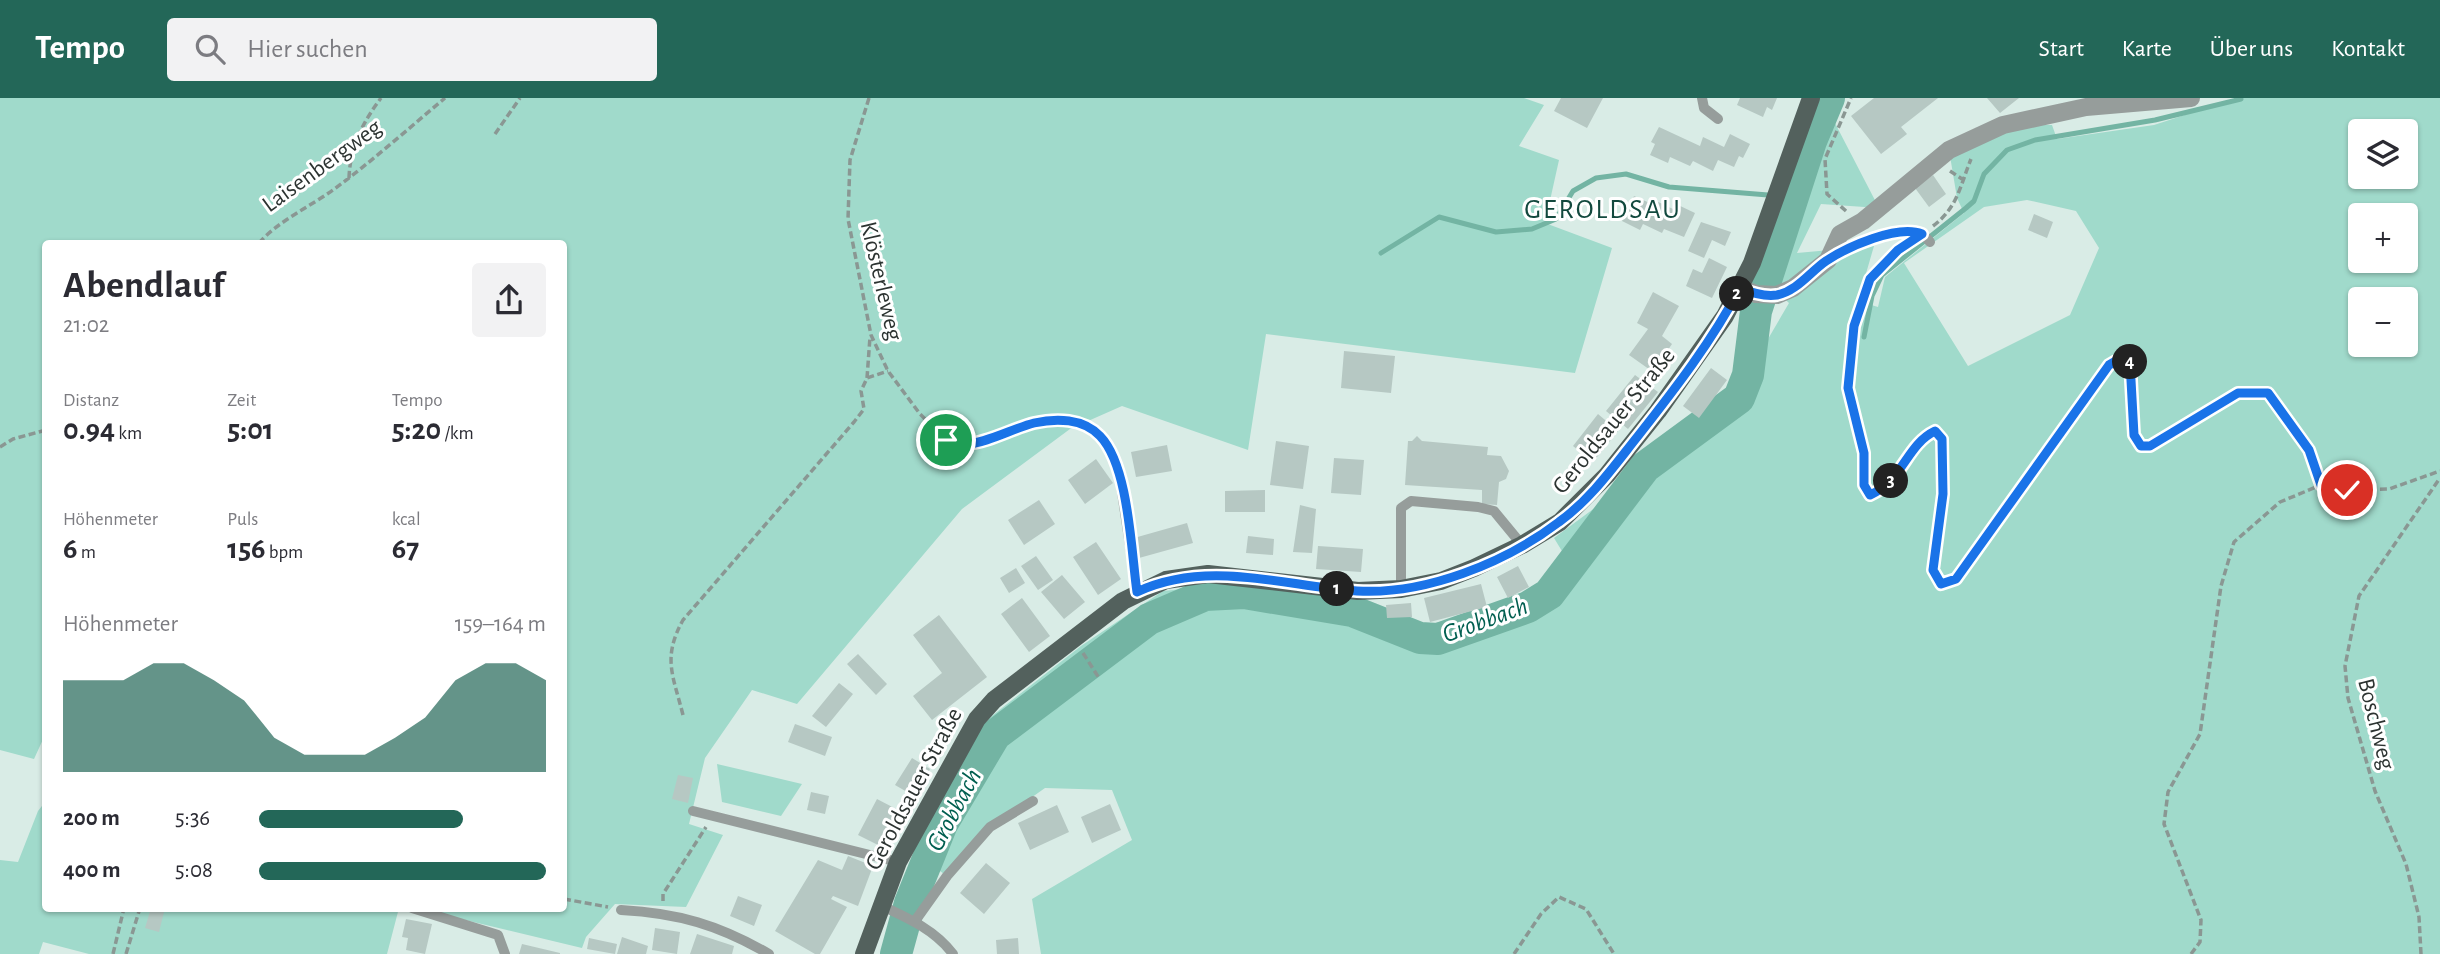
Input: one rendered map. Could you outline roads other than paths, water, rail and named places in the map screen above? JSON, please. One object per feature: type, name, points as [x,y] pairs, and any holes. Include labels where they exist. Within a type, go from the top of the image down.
[{"type":"main road","name":"Geroldsauer Straße","points":[[864,954],[889,909],[898,862],[957,754],[986,708],[1137,592],[1174,578],[1208,574],[1358,591],[1401,589],[1441,581],[1522,545],[1560,522],[1608,475],[1748,291],[1752,263],[1811,98]]},
{"type":"street","points":[[1748,291],[1777,295],[1793,288],[1828,260],[1840,234],[1863,221],[1949,150],[2003,125],[2092,102],[2191,98]]},
{"type":"lane","points":[[1702,98],[1704,108],[1718,119]]},
{"type":"lane","points":[[1828,260],[1885,234],[1913,230],[1926,238]]},
{"type":"lane","points":[[1079,423],[1100,436],[1118,466],[1137,592]]},
{"type":"lane","points":[[1401,589],[1401,508],[1411,501],[1494,511],[1522,545]]},
{"type":"lane","points":[[915,921],[947,876],[990,827],[1033,801]]},
{"type":"lane","points":[[693,811],[898,862]]},
{"type":"lane","points":[[889,909],[915,921],[947,946],[953,954]]},
{"type":"lane","points":[[621,910],[664,912],[705,923],[769,954]]},
{"type":"lane","points":[[425,912],[498,935],[505,954]]},
{"type":"waterway","name":"Grobbach","points":[[896,954],[910,903],[942,824],[995,735],[1149,619],[1205,595],[1244,593],[1352,611],[1420,638],[1438,639],[1528,607],[1549,594],[1645,467],[1739,398],[1748,375],[1756,311],[1811,141],[1829,98]]},
{"type":"waterway","points":[[1864,337],[1872,296],[1882,275],[1974,201],[1984,174],[2007,150],[2035,140],[2155,120],[2241,99]]},
{"type":"waterway","points":[[1381,253],[1439,217],[1496,232],[1532,229],[1556,219],[1573,191],[1596,178],[1626,174],[1669,187],[1768,195]]},
{"type":"waterway","points":[[1783,199],[1792,201]]},
{"type":"district","name":"GEROLDSAU","points":[[1603,210]]}]
